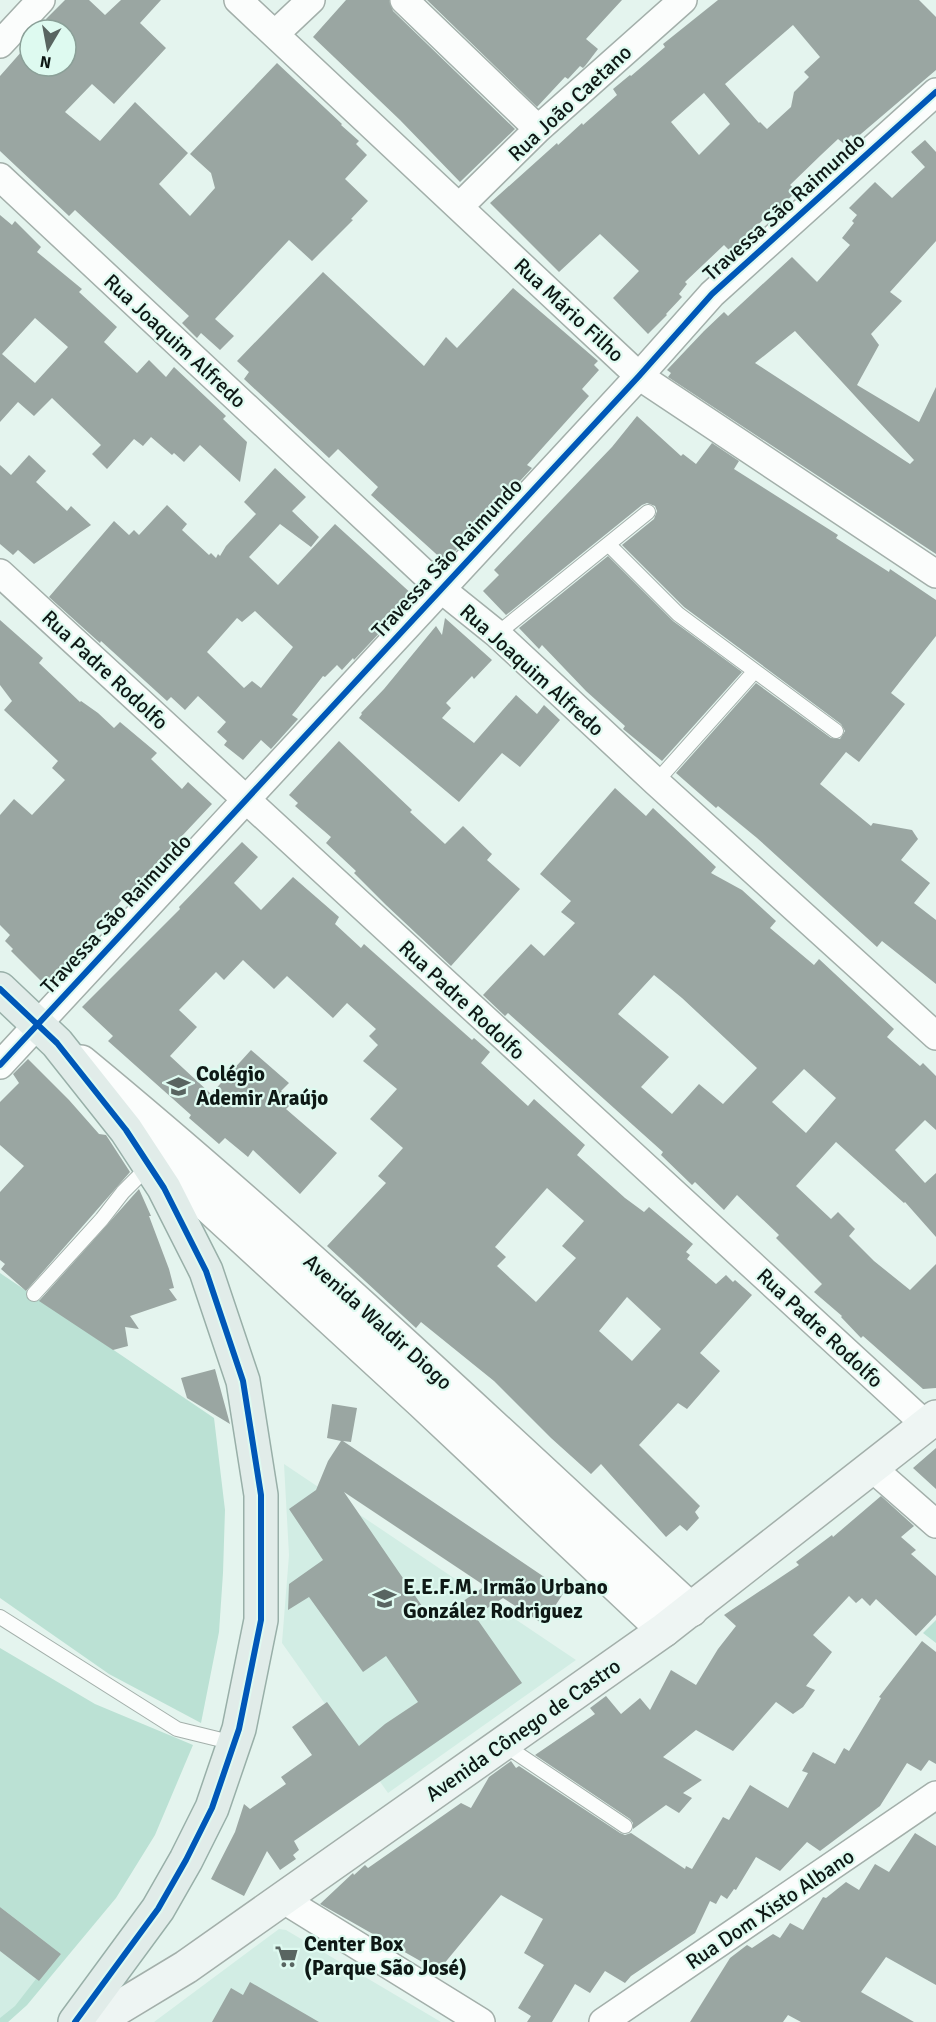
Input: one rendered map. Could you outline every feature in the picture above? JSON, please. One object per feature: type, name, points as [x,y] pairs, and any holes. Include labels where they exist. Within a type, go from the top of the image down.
[{"type":"main road","name":"Avenida Waldir Diogo","points":[[0,989],[47,1033],[126,1130],[164,1188],[210,1282],[243,1381],[261,1495],[261,1620],[239,1729],[212,1808],[164,1899],[75,2022]]},
{"type":"main road","name":"Avenida Cônego de Castro","points":[[95,2022],[186,1967],[284,1900],[664,1630],[931,1421]]},
{"type":"street","points":[[0,44],[41,0]]},
{"type":"street","name":"Rua Mário Filho","points":[[238,0],[639,376],[936,574]]},
{"type":"street","points":[[275,34],[311,0]]},
{"type":"street","points":[[404,0],[538,129]]},
{"type":"street","name":"Rua João Caetano","points":[[459,207],[538,129],[683,0]]},
{"type":"street","name":"Travessa São Raimundo","points":[[0,1065],[47,1033],[244,800],[639,376],[712,294],[936,92]]},
{"type":"street","name":"Rua Joaquim Alfredo","points":[[0,177],[441,589],[497,634],[936,1036]]},
{"type":"street","name":"Rua Padre Rodolfo","points":[[0,573],[244,800],[931,1421]]},
{"type":"street","name":"Avenida Waldir Diogo","points":[[47,1033],[176,1141],[433,1392],[664,1630]]},
{"type":"street","name":"Avenida Waldir Diogo","points":[[126,1130],[691,1610]]},
{"type":"street","points":[[871,1467],[936,1524]]},
{"type":"street","name":"Rua Dom Xisto Albano","points":[[603,2022],[936,1796]]},
{"type":"street","points":[[284,1900],[481,2022]]},
{"type":"lane","points":[[497,634],[648,512]]},
{"type":"lane","points":[[609,545],[678,614],[836,731]]},
{"type":"lane","points":[[656,782],[754,672]]},
{"type":"lane","points":[[34,1294],[102,1219],[123,1192],[149,1166]]},
{"type":"lane","points":[[0,1617],[177,1729],[234,1743]]},
{"type":"lane","points":[[503,1744],[625,1826]]},
{"type":"shaded area","points":[[0,1273],[214,1418],[225,1510],[223,1573],[219,1632],[201,1723],[109,1674],[0,1598]]},
{"type":"shaded area","name":"E.E.F.M. Irmão Urbano González Rodriguez","points":[[284,1464],[576,1660],[388,1793],[282,1643],[289,1555]]},
{"type":"shaded area","points":[[936,1620],[936,1643],[923,1633]]},
{"type":"shaded area","points":[[0,1648],[95,1704],[193,1745],[155,1835],[116,1898],[27,2005],[8,2022],[0,2022],[0,2018],[15,2006],[36,1979],[39,1981],[61,1954],[0,1907]]},
{"type":"shaded area","points":[[0,1907],[66,1957],[27,2005],[8,2022],[0,2022]]},
{"type":"shaded area","name":"Center Box (Parque São José)","points":[[279,1929],[286,1930],[441,2022],[154,2022]]},
{"type":"building","points":[[65,0],[89,0],[105,15],[121,0],[161,0],[140,23],[166,48],[114,104],[92,84],[65,112],[100,141],[135,102],[188,153],[159,184],[190,216],[215,188],[211,173],[190,154],[277,63],[359,141],[356,144],[367,155],[345,179],[368,201],[351,219],[353,220],[312,261],[289,240],[215,319],[234,336],[220,350],[201,333],[197,338],[182,323],[189,316],[75,210],[69,216],[0,151],[0,76],[18,56],[18,78],[78,78],[78,18],[47,18]]},
{"type":"building","points":[[346,0],[389,0],[393,11],[515,129],[460,182],[400,120],[313,37]]},
{"type":"building","points":[[427,0],[622,0],[586,39],[598,49],[585,66],[583,68],[580,66],[568,79],[565,77],[537,107]]},
{"type":"building","points":[[718,0],[919,0],[936,17],[936,70],[855,139],[851,135],[843,143],[838,139],[790,185],[797,191],[780,207],[779,205],[730,251],[724,245],[685,282],[687,284],[679,294],[682,297],[648,334],[613,298],[639,271],[600,234],[559,272],[490,203],[557,143],[558,145],[617,95],[613,89],[665,47],[663,44]],"holes":[[[793,25],[820,57],[804,72],[809,77],[794,92],[791,107],[767,129],[725,84]],[[704,93],[730,124],[699,155],[671,122]]]},
{"type":"building","points":[[925,140],[936,152],[936,241],[890,292],[902,301],[871,334],[879,345],[857,385],[919,422],[936,387],[936,554],[668,377],[671,373],[667,370],[724,312],[728,316],[792,257],[817,282],[850,245],[842,238],[854,223],[852,221],[857,215],[849,208],[875,182],[892,198],[925,167],[911,152]],"holes":[[[795,331],[914,460],[910,464],[755,363]]]},
{"type":"building","points":[[0,215],[12,225],[15,221],[41,247],[37,252],[82,289],[79,292],[117,327],[104,342],[137,373],[149,360],[166,377],[174,367],[226,416],[223,419],[247,442],[240,482],[200,445],[184,462],[151,437],[143,446],[134,439],[107,469],[92,454],[101,445],[52,398],[34,416],[18,402],[0,422]],"holes":[[[35,318],[68,347],[35,383],[2,354]]]},
{"type":"building","points":[[323,272],[424,366],[446,337],[457,348],[513,288],[598,361],[594,365],[599,370],[582,389],[589,396],[527,465],[532,468],[445,562],[371,495],[378,487],[338,449],[329,458],[244,379],[249,372],[237,361]]},
{"type":"building","points":[[637,416],[681,456],[683,454],[696,464],[712,443],[739,461],[734,469],[838,535],[836,538],[889,572],[890,569],[936,600],[936,636],[891,693],[905,704],[859,762],[846,752],[820,784],[871,826],[873,823],[912,830],[918,839],[901,860],[930,883],[914,903],[936,920],[936,984],[882,941],[877,947],[757,838],[718,806],[716,808],[676,773],[756,683],[831,738],[840,739],[845,731],[841,724],[684,607],[622,545],[654,519],[657,511],[655,506],[647,503],[642,505],[506,615],[483,591],[499,575],[494,570],[612,447]]},
{"type":"building","points":[[29,455],[46,471],[36,482],[67,511],[71,506],[91,525],[34,564],[18,550],[13,555],[0,544],[0,465],[11,475]]},
{"type":"building","points":[[275,468],[306,497],[292,511],[319,537],[311,547],[280,524],[249,557],[278,585],[335,524],[414,596],[354,660],[353,658],[342,670],[337,665],[325,677],[323,676],[292,715],[298,719],[271,749],[261,740],[243,760],[224,745],[227,741],[217,732],[226,722],[198,696],[185,710],[171,697],[167,701],[49,597],[114,521],[129,535],[134,530],[139,535],[167,505],[187,524],[182,530],[209,555],[211,553],[216,558],[256,514],[244,502]],"holes":[[[255,611],[293,647],[261,688],[252,681],[244,688],[207,652],[237,618],[242,622]]]},
{"type":"building","points":[[608,556],[673,621],[742,672],[662,761],[623,729],[625,726],[586,691],[542,645],[539,649],[519,628]]},
{"type":"building","points":[[445,618],[492,660],[474,679],[472,676],[446,703],[451,708],[442,718],[474,743],[516,695],[537,714],[544,705],[560,720],[520,767],[502,753],[459,802],[359,718],[436,626],[442,635]]},
{"type":"building","points":[[0,620],[43,658],[39,663],[80,702],[98,713],[114,728],[120,722],[157,753],[151,759],[182,789],[188,782],[212,804],[45,985],[11,951],[13,949],[5,941],[10,935],[0,925],[0,815],[14,799],[32,815],[65,780],[52,768],[58,761],[4,710],[12,701],[0,685]]},
{"type":"building","points":[[339,741],[445,844],[463,826],[492,854],[487,860],[520,889],[451,966],[354,873],[356,871],[326,843],[331,837],[295,806],[298,803],[289,795]]},
{"type":"building","points":[[615,788],[646,816],[653,808],[716,867],[711,873],[742,890],[776,921],[770,928],[814,965],[819,959],[894,1029],[887,1037],[920,1066],[923,1063],[936,1076],[936,1130],[925,1120],[895,1150],[925,1183],[936,1173],[936,1237],[905,1202],[836,1142],[796,1186],[831,1219],[838,1212],[855,1229],[849,1236],[874,1261],[910,1290],[936,1264],[936,1388],[923,1389],[863,1336],[861,1338],[842,1316],[814,1292],[822,1284],[776,1238],[779,1235],[737,1195],[724,1210],[695,1182],[692,1185],[661,1155],[663,1152],[508,1013],[505,1016],[483,995],[531,944],[544,956],[575,923],[561,912],[571,901],[540,874]],"holes":[[[654,975],[757,1068],[723,1104],[699,1084],[672,1114],[641,1087],[669,1057],[618,1014]],[[804,1069],[836,1098],[806,1133],[772,1102]]]},
{"type":"building","points":[[242,842],[258,857],[234,883],[261,910],[293,877],[339,917],[335,924],[361,948],[364,944],[472,1040],[474,1038],[490,1052],[481,1063],[528,1106],[534,1099],[585,1145],[577,1155],[625,1198],[644,1212],[649,1207],[693,1244],[686,1252],[690,1255],[687,1259],[716,1284],[726,1275],[752,1295],[700,1353],[720,1371],[687,1409],[678,1403],[639,1445],[700,1506],[695,1512],[699,1518],[687,1531],[680,1525],[666,1537],[601,1464],[591,1474],[494,1381],[421,1322],[416,1328],[327,1246],[386,1183],[378,1176],[403,1148],[370,1119],[397,1089],[363,1061],[378,1045],[369,1036],[376,1029],[347,1003],[333,1018],[287,976],[274,989],[243,960],[224,980],[216,972],[179,1010],[197,1027],[170,1056],[211,1094],[251,1050],[289,1083],[281,1091],[293,1102],[286,1109],[337,1153],[300,1194],[253,1150],[248,1157],[225,1138],[219,1144],[189,1118],[191,1115],[108,1041],[113,1036],[82,1007],[180,909],[179,907]],"holes":[[[547,1188],[584,1221],[562,1246],[576,1258],[536,1302],[497,1266],[506,1257],[495,1247]],[[627,1297],[661,1329],[632,1361],[599,1331]]]},
{"type":"building","points":[[28,1059],[99,1134],[106,1135],[130,1172],[26,1291],[1,1269],[5,1264],[0,1260],[0,1192],[24,1166],[0,1145],[0,1102],[19,1083],[13,1074]]},
{"type":"building","points":[[139,1189],[169,1269],[174,1288],[169,1289],[177,1300],[130,1316],[139,1329],[125,1327],[128,1346],[113,1350],[39,1301]]},
{"type":"building","points":[[215,1369],[230,1424],[187,1398],[181,1378]]},
{"type":"building","points":[[332,1404],[357,1408],[351,1442],[343,1441],[565,1591],[543,1624],[503,1598],[475,1616],[522,1683],[294,1841],[299,1850],[293,1855],[296,1859],[280,1870],[267,1851],[244,1896],[211,1879],[235,1832],[244,1804],[250,1809],[286,1784],[281,1777],[312,1755],[292,1727],[327,1702],[359,1746],[385,1724],[418,1702],[386,1656],[363,1672],[309,1597],[288,1610],[289,1584],[323,1560],[289,1509],[316,1490],[328,1461],[341,1441],[327,1438]],"holes":[[[344,1492],[485,1586],[433,1622]]]},
{"type":"building","points":[[936,1448],[936,1489],[913,1468]]},
{"type":"building","points":[[881,1496],[914,1526],[901,1537],[916,1550],[911,1554],[936,1576],[936,1615],[916,1636],[876,1599],[870,1606],[862,1598],[856,1603],[849,1596],[813,1635],[832,1652],[806,1686],[815,1690],[803,1707],[793,1714],[776,1702],[733,1751],[696,1730],[663,1757],[702,1780],[683,1793],[692,1798],[679,1813],[666,1805],[633,1829],[630,1819],[535,1755],[595,1714],[590,1708],[606,1696],[621,1714],[640,1698],[650,1710],[671,1670],[696,1685],[718,1649],[736,1626],[724,1615],[799,1565],[796,1562],[832,1535],[833,1537]]},
{"type":"building","points":[[922,1641],[936,1652],[936,1764],[929,1760],[921,1771],[907,1763],[880,1806],[820,1851],[807,1842],[780,1871],[756,1857],[736,1890],[734,1889],[727,1899],[721,1895],[716,1904],[710,1901],[695,1933],[631,1976],[625,1983],[605,1971],[590,1993],[575,1984],[552,2022],[527,2022],[531,2016],[518,2008],[544,1965],[524,1953],[543,1919],[501,1895],[438,1971],[320,1904],[353,1873],[354,1875],[365,1865],[368,1868],[461,1803],[471,1808],[489,1777],[511,1761],[516,1768],[519,1766],[620,1833],[625,1835],[631,1833],[685,1869],[686,1866],[692,1869],[723,1817],[729,1820],[750,1785],[788,1808],[808,1773],[802,1771],[813,1752],[835,1764],[844,1748],[849,1751],[881,1698],[879,1697]]},
{"type":"building","points":[[915,1833],[936,1846],[936,1985],[886,1957],[861,1992],[914,2022],[801,2022],[788,2015],[783,2022],[690,2022],[730,1958],[747,1945],[752,1948],[773,1934],[780,1938],[790,1923],[803,1930],[823,1897],[826,1898],[846,1882],[859,1890],[875,1864],[889,1872]]},
{"type":"building","points":[[0,1907],[61,1954],[39,1981],[0,1951]]},
{"type":"building","points":[[250,1982],[319,2022],[212,2022],[231,1988],[243,1995]]},
{"type":"cycle path","points":[[0,1065],[639,376],[712,294],[936,92]]},
{"type":"cycle path","points":[[0,989],[57,1043],[126,1130],[164,1188],[206,1271],[243,1381],[261,1495],[261,1620],[239,1729],[212,1808],[158,1909],[75,2022]]},
{"type":"place","name":"Colégio Ademir Araújo","points":[[178,1086]]},
{"type":"place","name":"E.E.F.M. Irmão Urbano González Rodriguez","points":[[385,1599]]},
{"type":"place","name":"Center Box (Parque São José)","points":[[286,1956]]}]
